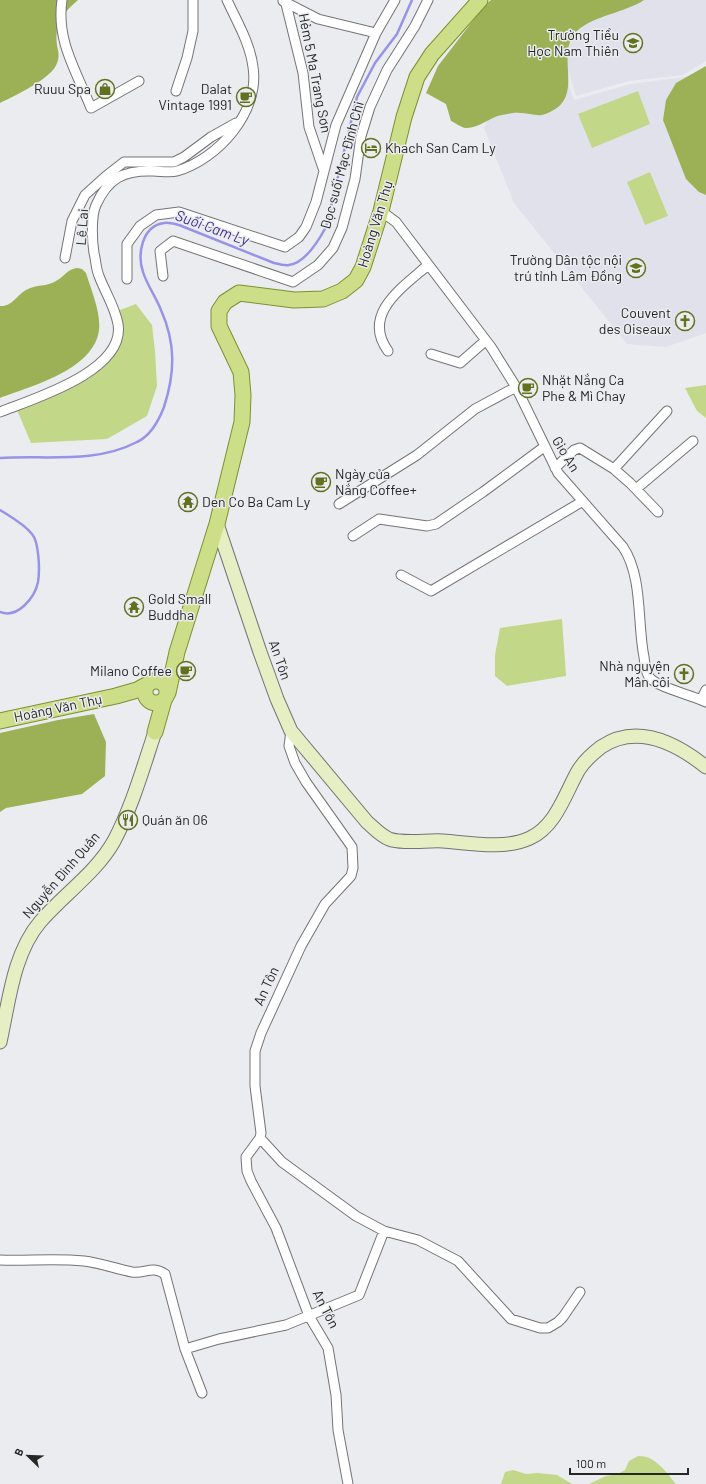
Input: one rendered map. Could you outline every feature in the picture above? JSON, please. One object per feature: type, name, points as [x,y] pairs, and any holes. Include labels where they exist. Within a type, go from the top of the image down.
[{"type":"main road","name":"Hoàng Văn Thụ","points":[[0,721],[116,696],[137,690],[155,693],[176,652],[217,524],[242,422],[244,395],[241,372],[219,326],[219,311],[225,302],[239,293],[294,300],[323,299],[342,291],[356,280],[363,267],[380,211],[404,117],[417,77],[432,54],[480,0]]},
{"type":"main road","name":"An Tôn","points":[[217,524],[262,659],[291,731]]},
{"type":"main road","points":[[155,693],[155,732]]},
{"type":"main road","points":[[291,731],[367,822],[382,835],[396,841],[430,840],[513,844],[530,838],[545,828],[587,758],[606,744],[623,737],[640,736],[659,740],[677,748],[706,767]]},
{"type":"main road","name":"Nguyễn Đình Quân","points":[[0,1042],[16,972],[23,950],[41,922],[91,870],[114,841],[134,794],[155,732]]},
{"type":"street","points":[[62,0],[60,26],[63,42],[91,108],[139,81]]},
{"type":"street","points":[[176,91],[187,58],[193,31],[193,0]]},
{"type":"street","name":"Lê Lai","points":[[0,412],[72,383],[91,372],[106,358],[115,343],[118,326],[114,312],[98,275],[92,240],[95,206],[108,185],[123,174],[142,171],[176,171],[194,164],[212,152],[228,136],[248,108],[254,88],[254,68],[249,47],[227,0]]},
{"type":"street","points":[[127,279],[127,244],[140,226],[156,215],[179,212],[285,247],[299,237],[306,227],[316,202],[336,125],[376,33],[395,0]]},
{"type":"street","name":"Dọc suối Mạc Đĩnh Chi","points":[[293,282],[318,265],[332,248],[342,228],[355,179],[361,136],[370,107],[388,70],[415,26],[428,0]]},
{"type":"street","points":[[284,2],[318,19],[376,33]]},
{"type":"street","name":"Hẻm 5 Ma Trang Sơn","points":[[284,2],[303,73],[309,126],[324,171]]},
{"type":"street","points":[[65,258],[72,220],[85,195],[106,176],[124,162],[174,162],[184,157],[211,137],[239,121]]},
{"type":"street","name":"Gio An","points":[[380,211],[396,222],[486,341],[516,387],[555,468],[630,557],[637,595],[640,637],[646,670],[650,678],[663,686],[703,701]]},
{"type":"street","points":[[163,276],[160,251],[173,241],[293,282],[294,300]]},
{"type":"street","points":[[388,351],[380,340],[379,332],[379,322],[384,308],[391,298],[428,265]]},
{"type":"street","points":[[431,354],[460,363],[486,341]]},
{"type":"street","points":[[339,504],[417,455],[475,409],[516,387]]},
{"type":"street","points":[[614,469],[667,411]]},
{"type":"street","points":[[636,489],[693,441]]},
{"type":"street","points":[[353,536],[379,519],[427,526],[436,524],[483,492],[544,447]]},
{"type":"street","points":[[555,468],[574,450],[580,448],[614,469],[658,512]]},
{"type":"street","points":[[401,575],[431,591],[583,501]]},
{"type":"street","points":[[703,701],[706,690]]},
{"type":"street","name":"An Tôn","points":[[291,731],[289,746],[295,763],[306,782],[352,846],[353,868],[351,876],[325,904],[302,946],[261,1034],[255,1051],[255,1086],[261,1133],[260,1138],[246,1156],[247,1171],[276,1228],[309,1316],[328,1348],[336,1394],[338,1430],[348,1484]]},
{"type":"street","points":[[260,1138],[282,1162],[356,1216],[384,1231],[418,1240],[458,1261],[511,1318],[533,1326],[548,1328],[558,1322],[580,1292]]},
{"type":"street","points":[[185,1349],[219,1339],[286,1325],[359,1295],[384,1231]]},
{"type":"street","points":[[0,1260],[82,1260],[134,1272],[147,1269],[161,1271],[165,1274],[185,1349],[202,1393]]},
{"type":"shaded area","name":"Trường Tiểu Học Nam Thiên","points":[[566,0],[706,0],[706,61],[683,75],[629,81],[576,96],[554,24]]},
{"type":"shaded area","name":"Trường Dân tộc nội trú tỉnh Lâm Đồng","points":[[565,74],[574,100],[631,84],[706,74],[706,333],[666,347],[627,344],[514,203],[484,128],[494,107]]},
{"type":"green space","points":[[0,0],[78,0],[64,14],[58,25],[56,38],[58,58],[54,69],[32,86],[0,103]]},
{"type":"green space","points":[[491,0],[644,0],[628,8],[593,21],[578,30],[571,40],[568,51],[568,88],[564,99],[557,108],[542,115],[516,113],[497,116],[475,127],[465,128],[451,121],[446,104],[426,93],[438,66],[485,5]]},
{"type":"green space","points":[[706,66],[706,195],[699,192],[686,179],[663,120],[666,100],[676,83]]},
{"type":"green space","points":[[638,91],[650,124],[592,148],[578,114]]},
{"type":"green space","points":[[650,172],[668,216],[645,225],[627,182]]},
{"type":"green space","points":[[77,268],[82,269],[86,273],[99,316],[99,330],[95,344],[86,356],[74,366],[44,382],[0,398],[0,306],[8,305],[30,288],[53,283],[68,271]]},
{"type":"green space","points":[[136,304],[152,325],[155,351],[157,386],[147,416],[107,439],[31,443],[17,410],[93,375],[109,359],[122,336],[117,311]]},
{"type":"green space","points":[[706,385],[706,418],[697,411],[685,388]]},
{"type":"green space","points":[[562,619],[566,676],[507,686],[495,676],[495,655],[500,628]]},
{"type":"green space","points":[[94,714],[106,742],[105,776],[82,794],[6,808],[0,812],[0,733],[58,720]]},
{"type":"green space","points":[[638,1456],[644,1456],[655,1461],[676,1484],[589,1484],[606,1476],[618,1474],[625,1470],[629,1461]]},
{"type":"green space","points":[[513,1470],[526,1474],[538,1473],[557,1475],[572,1484],[501,1484],[505,1472]]},
{"type":"waterway","name":"Suối Cam Ly","points":[[0,458],[87,456],[121,449],[137,442],[150,432],[160,417],[168,394],[172,370],[172,358],[166,323],[141,265],[141,249],[146,235],[157,225],[169,223],[179,225],[277,264],[287,265],[295,263],[306,256],[320,238],[326,227],[357,97],[375,63],[397,34],[412,0]]},
{"type":"waterway","name":"Suối Cam Ly","points":[[0,510],[21,524],[32,534],[38,550],[39,571],[36,588],[25,605],[19,610],[13,612],[0,612]]},
{"type":"place","name":"Trường Tiểu Học Nam Thiên","points":[[633,43]]},
{"type":"place","name":"Ruuu Spa","points":[[105,89]]},
{"type":"place","name":"Dalat Vintage 1991","points":[[246,97]]},
{"type":"place","name":"Khach San Cam Ly","points":[[371,148]]},
{"type":"place","name":"Trường Dân tộc nội trú tỉnh Lâm Đồng","points":[[636,268]]},
{"type":"place","name":"Couvent des Oiseaux","points":[[685,321]]},
{"type":"place","name":"Nhặt Nắng Ca Phe & Mì Chay","points":[[528,388]]},
{"type":"place","name":"Ngày của Nắng Coffee+","points":[[321,482]]},
{"type":"place","name":"Den Co Ba Cam Ly","points":[[188,502]]},
{"type":"place","name":"Gold Small Buddha","points":[[134,607]]},
{"type":"place","name":"Milano Coffee","points":[[186,671]]},
{"type":"place","name":"Nhà nguyện Mân côi","points":[[684,674]]},
{"type":"place","name":"Quán ăn 06","points":[[128,820]]}]
